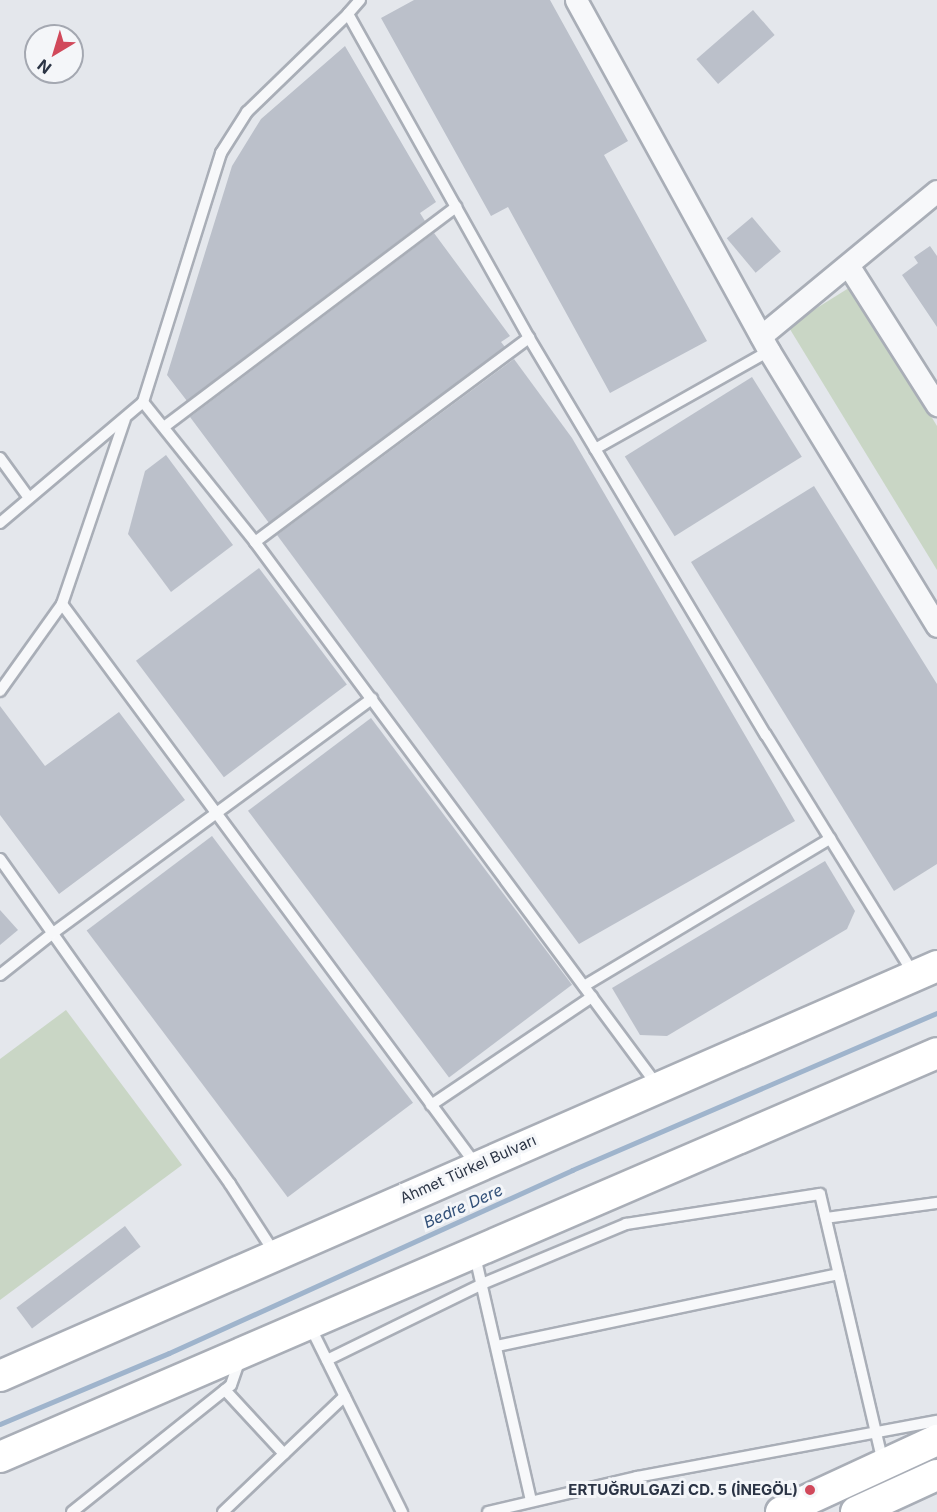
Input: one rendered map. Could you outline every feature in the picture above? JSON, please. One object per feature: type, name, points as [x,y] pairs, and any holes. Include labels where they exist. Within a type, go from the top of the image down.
[{"type":"street","points":[[576,0],[765,344],[937,626]]},
{"type":"street","points":[[765,344],[848,265],[937,191]]},
{"type":"street","points":[[848,265],[937,405]]},
{"type":"street","name":"Ahmet Türkel Bulvarı","points":[[0,1376],[476,1165],[926,971]]},
{"type":"street","points":[[0,1457],[937,1053]]},
{"type":"street","points":[[782,1512],[937,1440]]},
{"type":"street","points":[[856,1512],[937,1474]]},
{"type":"lane","points":[[0,523],[143,402],[221,153],[247,112],[360,0]]},
{"type":"lane","points":[[348,14],[529,338],[830,839],[926,971]]},
{"type":"lane","points":[[164,428],[456,207]]},
{"type":"lane","points":[[255,542],[529,338]]},
{"type":"lane","points":[[595,448],[765,344]]},
{"type":"lane","points":[[143,402],[255,542],[658,1087]]},
{"type":"lane","points":[[0,691],[62,604],[126,417]]},
{"type":"lane","points":[[0,458],[29,498]]},
{"type":"lane","points":[[62,604],[476,1165]]},
{"type":"lane","points":[[0,975],[52,933],[372,699]]},
{"type":"lane","points":[[584,986],[830,839]]},
{"type":"lane","points":[[0,859],[230,1184],[276,1254]]},
{"type":"lane","points":[[431,1105],[592,997]]},
{"type":"lane","points":[[327,1360],[482,1284],[626,1224],[820,1194],[883,1465]]},
{"type":"lane","points":[[826,1218],[937,1203]]},
{"type":"lane","points":[[474,1253],[531,1501]]},
{"type":"lane","points":[[497,1346],[839,1274]]},
{"type":"lane","points":[[309,1324],[402,1512]]},
{"type":"lane","points":[[77,1510],[231,1385],[242,1353]]},
{"type":"lane","points":[[225,1389],[284,1454]]},
{"type":"lane","points":[[223,1512],[345,1396]]},
{"type":"lane","points":[[488,1512],[637,1477],[937,1422]]},
{"type":"green space","points":[[852,286],[937,426],[937,570],[788,326]]},
{"type":"green space","points":[[66,1010],[182,1165],[0,1300],[0,1059]]},
{"type":"building","points":[[414,0],[550,0],[628,141],[604,155],[707,341],[610,393],[508,207],[491,216],[381,18]]},
{"type":"building","points":[[753,10],[775,35],[718,84],[696,59]]},
{"type":"building","points":[[345,46],[436,202],[420,213],[425,221],[187,401],[167,375],[232,166],[261,119]]},
{"type":"building","points":[[752,217],[781,251],[756,273],[727,238]]},
{"type":"building","points":[[434,233],[510,336],[501,342],[505,347],[269,523],[190,417]]},
{"type":"building","points":[[930,246],[937,256],[937,327],[902,275],[918,263],[914,257]]},
{"type":"building","points":[[514,359],[572,438],[795,821],[579,944],[277,535]]},
{"type":"building","points":[[752,377],[802,457],[675,536],[625,456]]},
{"type":"building","points":[[166,455],[233,545],[171,592],[128,534],[145,471]]},
{"type":"building","points":[[814,486],[937,684],[937,864],[894,891],[691,562]]},
{"type":"building","points":[[259,568],[347,685],[224,777],[136,661]]},
{"type":"building","points":[[0,706],[45,766],[119,712],[185,800],[59,894],[0,815]]},
{"type":"building","points":[[371,718],[572,985],[449,1077],[248,811]]},
{"type":"building","points":[[212,836],[413,1103],[288,1197],[87,930]]},
{"type":"building","points":[[825,861],[855,911],[847,929],[667,1036],[640,1035],[612,988]]},
{"type":"building","points":[[0,910],[18,930],[0,945]]},
{"type":"building","points":[[125,1226],[141,1247],[32,1329],[16,1308]]},
{"type":"waterway","name":"Bedre Dere","points":[[0,1424],[169,1353],[572,1170],[937,1013]]},
{"type":"place","name":"ERTUĞRULGAZİ CD. 5 (İNEGÖL)","points":[[810,1490]]}]
